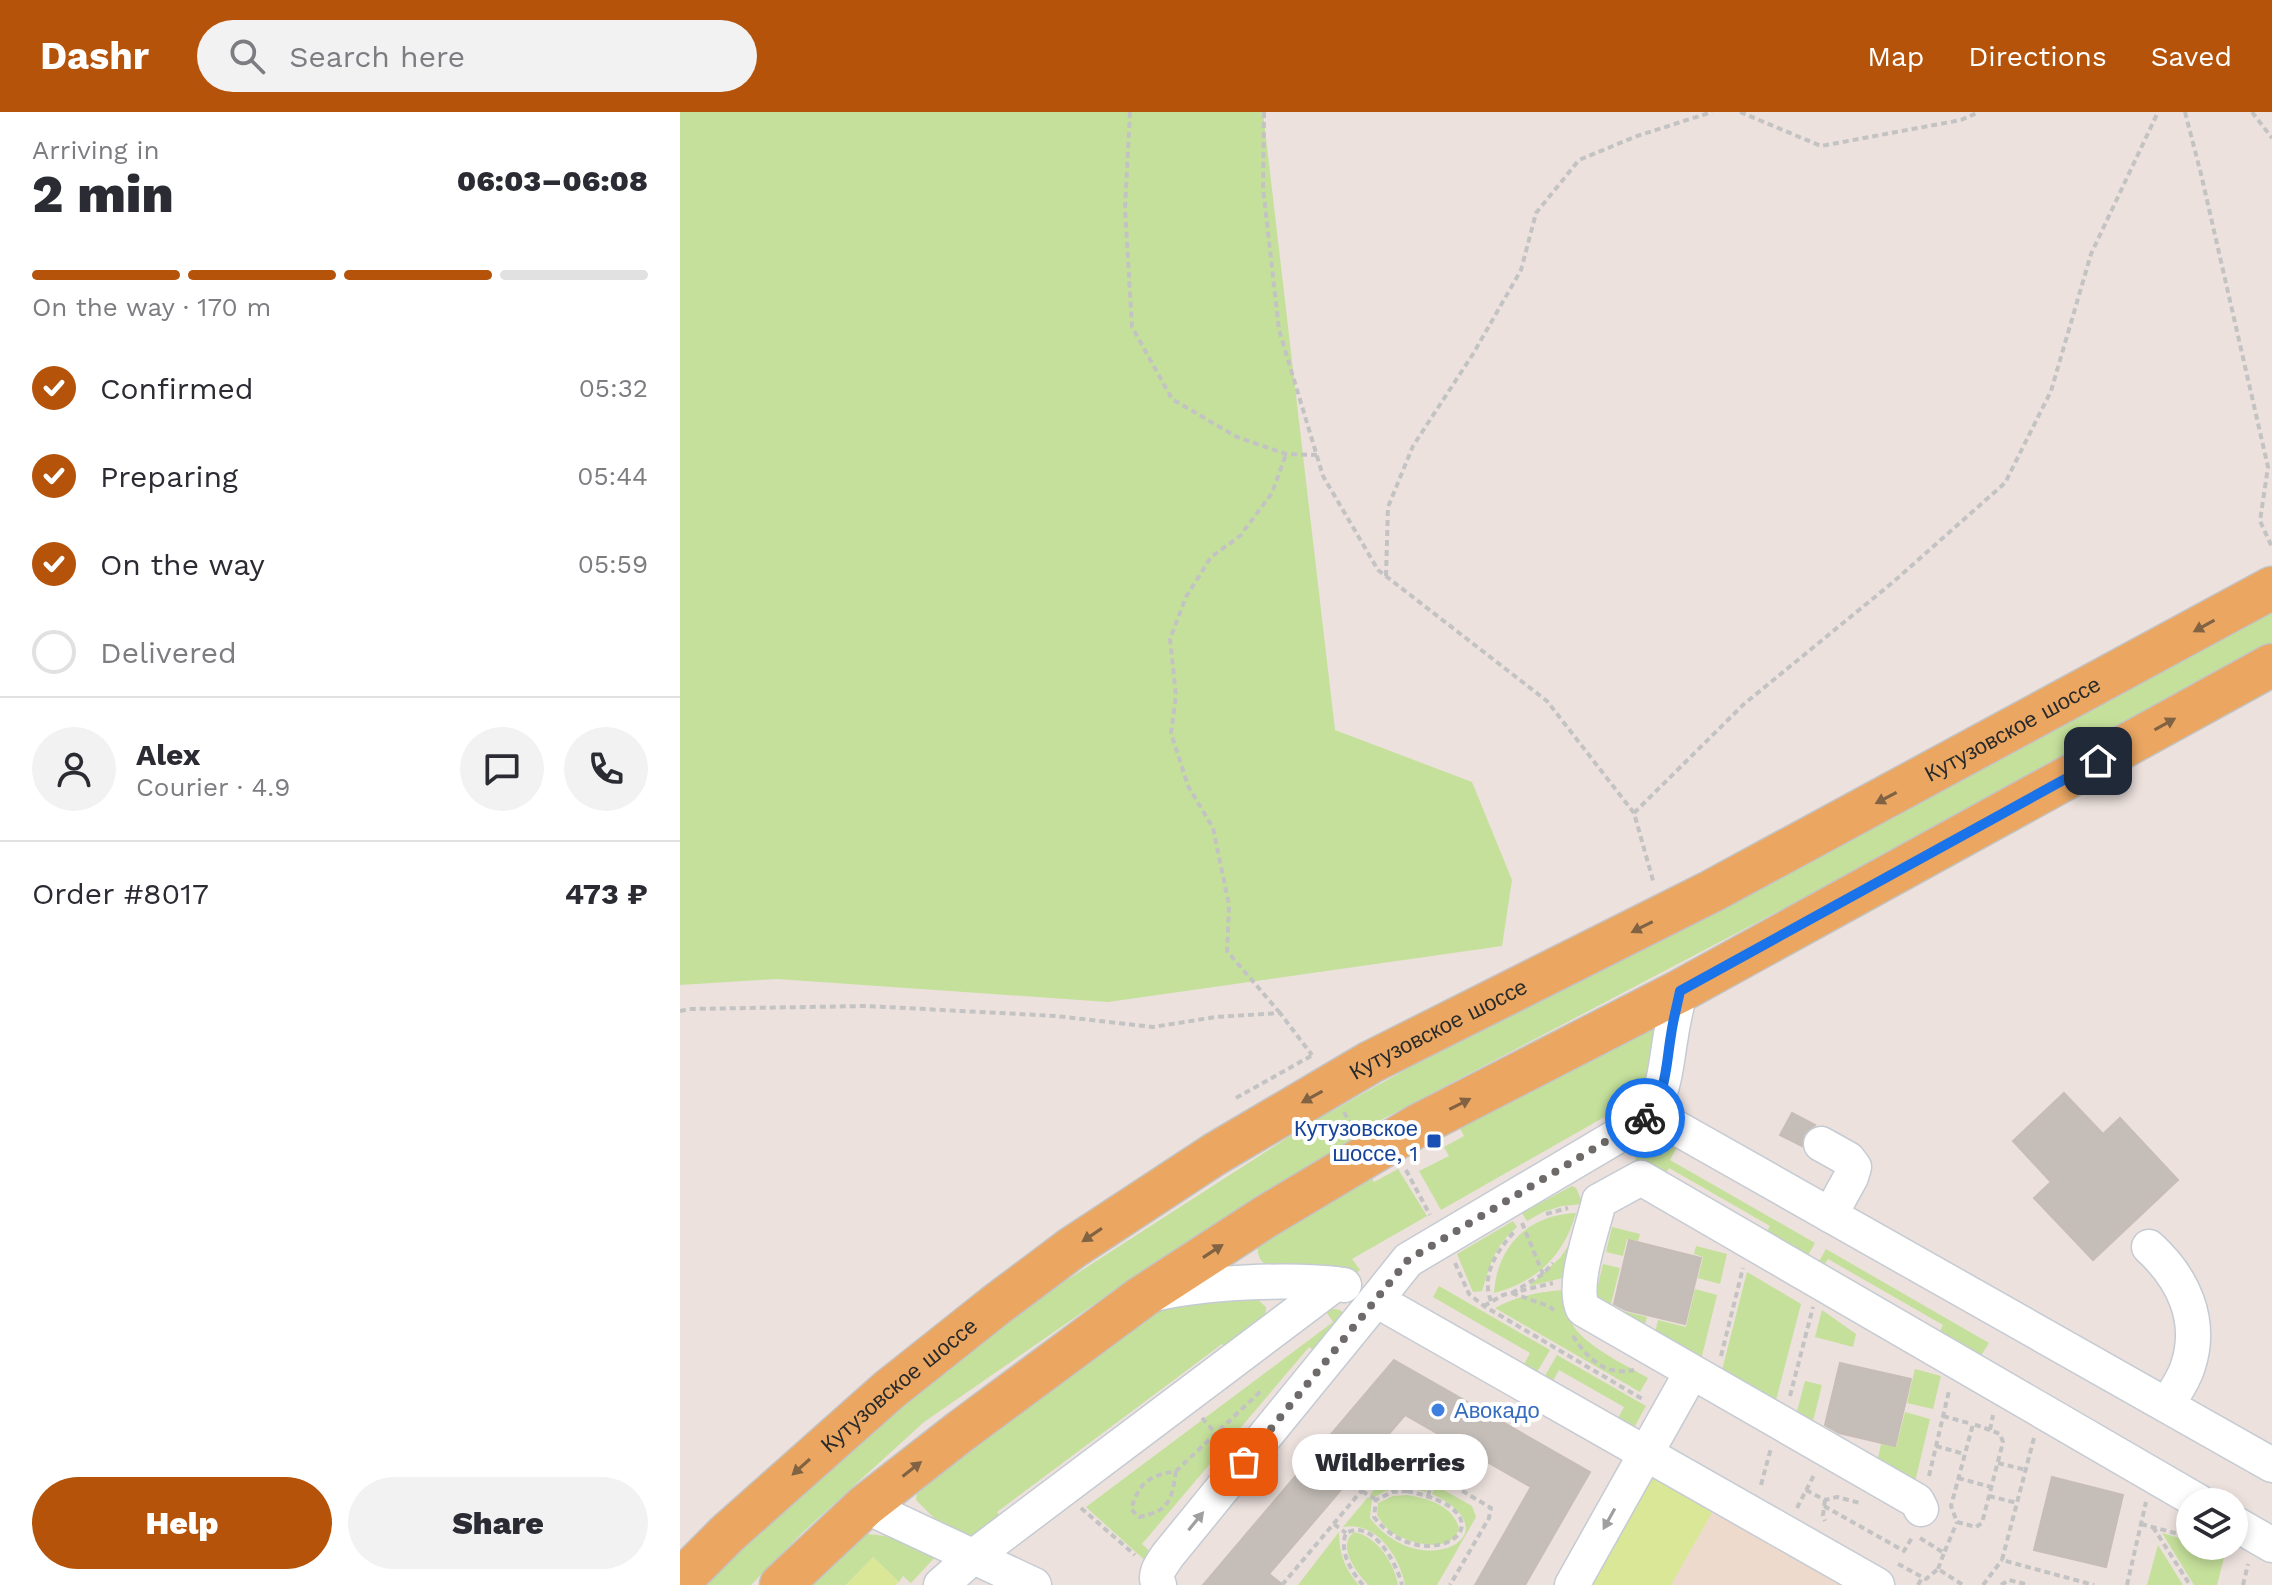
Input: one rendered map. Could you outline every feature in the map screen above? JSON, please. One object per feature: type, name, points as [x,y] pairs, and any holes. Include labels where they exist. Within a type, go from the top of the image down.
[{"type":"main road","name":"Кутузовское шоссе","points":[[680,1581],[739,1522],[901,1380],[1072,1248],[1215,1154],[1371,1062],[1712,891],[2272,588]]},
{"type":"main road","points":[[781,1585],[865,1506],[961,1431],[1142,1297],[1265,1217],[1417,1126],[1680,991],[2272,665]]},
{"type":"lane","points":[[1157,1580],[1244,1462],[1408,1260],[1447,1246],[1650,1113],[1665,1080],[1680,991]]},
{"type":"lane","points":[[1650,1113],[2272,1465]]},
{"type":"lane","points":[[1620,1134],[1629,1169],[1641,1178],[2176,1489]]},
{"type":"lane","points":[[1821,1144],[1848,1159],[1854,1167],[1830,1215]]},
{"type":"lane","points":[[1563,1168],[1582,1176],[1593,1187],[1584,1204],[1579,1283],[1579,1302],[1583,1309],[1705,1368],[1783,1412],[1827,1451],[1917,1501],[1917,1522]]},
{"type":"lane","points":[[1584,1204],[1641,1178]]},
{"type":"lane","points":[[2149,1247],[2166,1263],[2183,1289],[2193,1315],[2193,1344],[2188,1369],[2167,1405]]},
{"type":"lane","points":[[1142,1297],[1173,1289],[1284,1282],[1335,1284],[1379,1295],[1646,1454],[1877,1585]]},
{"type":"lane","points":[[941,1585],[974,1556],[1335,1284]]},
{"type":"lane","points":[[1572,1585],[1646,1454],[1705,1368]]},
{"type":"lane","points":[[865,1506],[1026,1583]]},
{"type":"path","points":[[1130,112],[1125,208],[1132,327],[1172,399],[1237,437],[1286,454],[1317,455]]},
{"type":"path","points":[[1264,112],[1263,188],[1279,330],[1317,455],[1331,489],[1378,570],[1547,701],[1634,813],[1654,887]]},
{"type":"path","points":[[1386,576],[1388,507],[1408,458],[1521,270],[1536,213],[1579,160],[1637,136],[1712,112]]},
{"type":"path","points":[[1740,112],[1821,146],[1961,120],[1979,112]]},
{"type":"path","points":[[1634,813],[1744,704],[1892,583],[2005,483],[2051,391],[2091,254],[2158,112]]},
{"type":"path","points":[[2185,112],[2268,467],[2260,521],[2272,547]]},
{"type":"path","points":[[2252,112],[2272,138]]},
{"type":"path","points":[[1286,454],[1272,493],[1240,536],[1211,557],[1186,597],[1170,639],[1176,696],[1171,733],[1188,786],[1213,828],[1229,905],[1227,951],[1280,1013],[1318,1066]]},
{"type":"path","points":[[680,1011],[867,1006],[1056,1016],[1153,1027],[1216,1017],[1280,1013]]},
{"type":"path","points":[[1236,1098],[1312,1055]]},
{"type":"path","points":[[1341,1107],[1358,1135]]},
{"type":"path","points":[[1401,1160],[1469,1294],[1484,1306],[1647,1402]]},
{"type":"path","points":[[1542,1216],[1584,1204]]},
{"type":"path","points":[[1518,1214],[1543,1274]]},
{"type":"path","points":[[1491,1301],[1487,1280],[1501,1247],[1523,1225],[1535,1219]]},
{"type":"path","points":[[1705,1368],[1745,1262]]},
{"type":"path","points":[[1484,1306],[1503,1295],[1555,1283]]},
{"type":"path","points":[[1759,1493],[1814,1301]]},
{"type":"path","points":[[1944,1553],[1938,1569],[1930,1577],[1922,1578],[1897,1563],[1917,1522],[1957,1361]]},
{"type":"path","points":[[1176,1471],[1172,1498],[1155,1514],[1139,1517],[1131,1509],[1138,1489],[1157,1474],[1176,1471],[1263,1389]]},
{"type":"path","points":[[1185,1397],[1214,1434],[1244,1462]]},
{"type":"path","points":[[1990,1430],[1995,1405]]},
{"type":"path","points":[[1943,1416],[1973,1424],[2003,1437],[1980,1526],[1957,1522],[1951,1506],[1973,1424]]},
{"type":"path","points":[[1983,1585],[2002,1560],[2036,1428]]},
{"type":"path","points":[[1936,1446],[1965,1454]]},
{"type":"path","points":[[1795,1510],[1827,1451]]},
{"type":"path","points":[[1282,1585],[1389,1458],[1397,1454],[1435,1473],[1491,1508],[1489,1518],[1450,1585]]},
{"type":"path","points":[[1998,1463],[2026,1470]]},
{"type":"path","points":[[1428,1496],[1435,1473]]},
{"type":"path","points":[[1958,1478],[1991,1488]]},
{"type":"path","points":[[1806,1490],[1825,1500],[1823,1515],[1828,1523]]},
{"type":"path","points":[[1061,1491],[1149,1568],[1157,1580]]},
{"type":"path","points":[[1362,1491],[1376,1500]]},
{"type":"path","points":[[1407,1491],[1428,1496],[1450,1506],[1460,1519],[1462,1535],[1447,1546],[1427,1548],[1407,1544],[1385,1532],[1374,1517],[1376,1500],[1392,1492],[1407,1491]]},
{"type":"path","points":[[2127,1585],[2149,1492]]},
{"type":"path","points":[[1989,1496],[2017,1503]]},
{"type":"path","points":[[1824,1506],[1904,1551]]},
{"type":"path","points":[[1334,1524],[1346,1533]]},
{"type":"path","points":[[2141,1524],[2176,1533]]},
{"type":"path","points":[[2153,1527],[2190,1585]]},
{"type":"path","points":[[1363,1585],[1353,1574],[1343,1542],[1346,1533],[1353,1529],[1363,1530],[1377,1540],[1390,1556],[1402,1585]]},
{"type":"path","points":[[2243,1585],[2261,1549]]},
{"type":"path","points":[[2002,1560],[2094,1585]]},
{"type":"path","points":[[1938,1569],[1963,1585]]},
{"type":"path","points":[[1918,1585],[1922,1578]]},
{"type":"path","points":[[2001,1585],[2009,1580],[2029,1585]]},
{"type":"shaded area","points":[[1715,1508],[1849,1585],[1671,1585]]},
{"type":"green space","points":[[680,112],[1263,112],[1335,730],[1472,782],[1512,880],[1502,946],[1108,1002],[777,979],[680,985]]},
{"type":"green space","points":[[2272,610],[2272,643],[1908,843],[1381,1120],[1122,1285],[924,1422],[802,1533],[751,1585],[696,1585],[864,1424],[1028,1305],[1304,1127],[1546,990]]},
{"type":"green space","points":[[1651,1026],[1659,1036],[1661,1054],[1635,1111],[1629,1103],[1441,1210],[1419,1171],[1449,1156],[1444,1147],[1464,1136],[1457,1123]]},
{"type":"green space","points":[[1652,1139],[1677,1147],[1670,1160],[1815,1243],[1802,1266],[1761,1242],[1770,1226],[1669,1168],[1659,1183],[1635,1163],[1640,1148]]},
{"type":"green space","points":[[1398,1169],[1427,1216],[1352,1259],[1360,1270],[1355,1274],[1271,1268],[1260,1259],[1258,1238],[1370,1175],[1374,1182]]},
{"type":"green space","points":[[1572,1186],[1583,1204],[1562,1206],[1527,1221],[1522,1213]]},
{"type":"green space","points":[[1576,1213],[1564,1242],[1547,1265],[1523,1282],[1494,1293],[1501,1261],[1518,1236],[1543,1220]]},
{"type":"green space","points":[[1513,1221],[1517,1227],[1498,1249],[1482,1291],[1473,1292],[1457,1254]]},
{"type":"green space","points":[[1612,1227],[1640,1234],[1638,1241],[1627,1239],[1623,1256],[1606,1252]]},
{"type":"green space","points":[[1571,1242],[1567,1277],[1529,1286],[1560,1258]]},
{"type":"green space","points":[[1696,1246],[1727,1254],[1720,1284],[1698,1278],[1703,1257],[1694,1254]]},
{"type":"green space","points":[[1826,1249],[1989,1343],[1975,1365],[1935,1342],[1943,1325],[1828,1259],[1818,1275],[1813,1272]]},
{"type":"green space","points":[[1603,1264],[1620,1268],[1610,1308],[1647,1317],[1643,1331],[1595,1298]]},
{"type":"green space","points":[[1747,1272],[1801,1304],[1775,1404],[1721,1374]]},
{"type":"green space","points":[[1439,1286],[1550,1350],[1534,1377],[1521,1370],[1530,1353],[1433,1297]]},
{"type":"green space","points":[[1695,1289],[1717,1295],[1701,1360],[1654,1337],[1658,1320],[1686,1327]]},
{"type":"green space","points":[[1563,1290],[1569,1318],[1581,1335],[1608,1356],[1648,1378],[1640,1392],[1495,1308],[1528,1295]]},
{"type":"green space","points":[[1255,1297],[1266,1307],[1265,1322],[1229,1353],[1222,1344],[997,1512],[1003,1520],[977,1542],[936,1520],[916,1500],[918,1483],[1152,1303]]},
{"type":"green space","points":[[1323,1307],[1340,1310],[1348,1317],[1320,1356],[1309,1347],[1142,1544],[1156,1557],[1149,1564],[1086,1507],[1333,1322]]},
{"type":"green space","points":[[1822,1310],[1856,1334],[1853,1347],[1815,1337]]},
{"type":"green space","points":[[1557,1355],[1646,1406],[1631,1433],[1615,1424],[1624,1407],[1559,1370],[1550,1386],[1542,1381]]},
{"type":"green space","points":[[1915,1369],[1941,1376],[1933,1409],[1907,1403]]},
{"type":"green space","points":[[1805,1381],[1822,1385],[1812,1425],[1796,1415]]},
{"type":"green space","points":[[1905,1412],[1930,1419],[1914,1486],[1877,1463],[1881,1444],[1896,1447]]},
{"type":"green space","points":[[1397,1467],[1429,1482],[1426,1492],[1399,1488],[1374,1498],[1370,1495],[1391,1469]]},
{"type":"green space","points":[[1652,1477],[1713,1511],[1671,1585],[1591,1585]]},
{"type":"green space","points":[[1435,1485],[1472,1506],[1476,1517],[1437,1585],[1405,1585],[1392,1552],[1376,1535],[1355,1526],[1343,1527],[1368,1497],[1372,1500],[1370,1518],[1391,1538],[1413,1548],[1434,1550],[1452,1546],[1463,1537],[1465,1524],[1456,1509],[1432,1494]]},
{"type":"green space","points":[[1407,1495],[1431,1501],[1451,1514],[1459,1528],[1455,1537],[1439,1544],[1417,1543],[1388,1529],[1377,1515],[1378,1503],[1393,1496]]},
{"type":"green space","points":[[1339,1532],[1344,1561],[1359,1585],[1298,1585]]},
{"type":"green space","points":[[1354,1532],[1370,1539],[1383,1552],[1393,1568],[1398,1585],[1368,1585],[1354,1567],[1348,1552],[1347,1544]]},
{"type":"green space","points":[[2162,1533],[2176,1537],[2176,1556]]},
{"type":"green space","points":[[867,1534],[913,1543],[936,1556],[911,1583],[903,1576],[899,1582],[873,1557],[846,1585],[804,1585],[850,1541]]},
{"type":"green space","points":[[2158,1545],[2183,1585],[2147,1585]]},
{"type":"green space","points":[[873,1557],[899,1582],[896,1585],[846,1585]]},
{"type":"green space","points":[[2179,1560],[2223,1560],[2217,1585],[2194,1585]]},
{"type":"building","points":[[2064,1093],[2103,1134],[2120,1118],[2178,1180],[2093,1260],[2034,1198],[2051,1182],[2013,1141]]},
{"type":"building","points":[[1792,1113],[1815,1125],[1804,1134],[1802,1146],[1780,1135]]},
{"type":"building","points":[[1629,1240],[1701,1258],[1685,1324],[1626,1310],[1614,1304]]},
{"type":"building","points":[[1394,1360],[1590,1472],[1525,1585],[1475,1585],[1531,1487],[1405,1415],[1269,1574],[1283,1585],[1203,1585]]},
{"type":"building","points":[[1840,1363],[1911,1379],[1895,1446],[1839,1433],[1825,1425]]},
{"type":"building","points":[[2052,1477],[2123,1495],[2106,1567],[2034,1550]]},
{"type":"way so far","points":[[1244,1462],[1408,1260],[1645,1118]]},
{"type":"place","name":"Кутузовское шоссе, 1","points":[[1434,1141]]},
{"type":"place","name":"Авокадо","points":[[1438,1410]]},
{"type":"place","name":"Wildberries","points":[[1244,1462]]},
{"type":"route","points":[[1645,1118],[1665,1080],[1680,991],[2098,761]]}]
